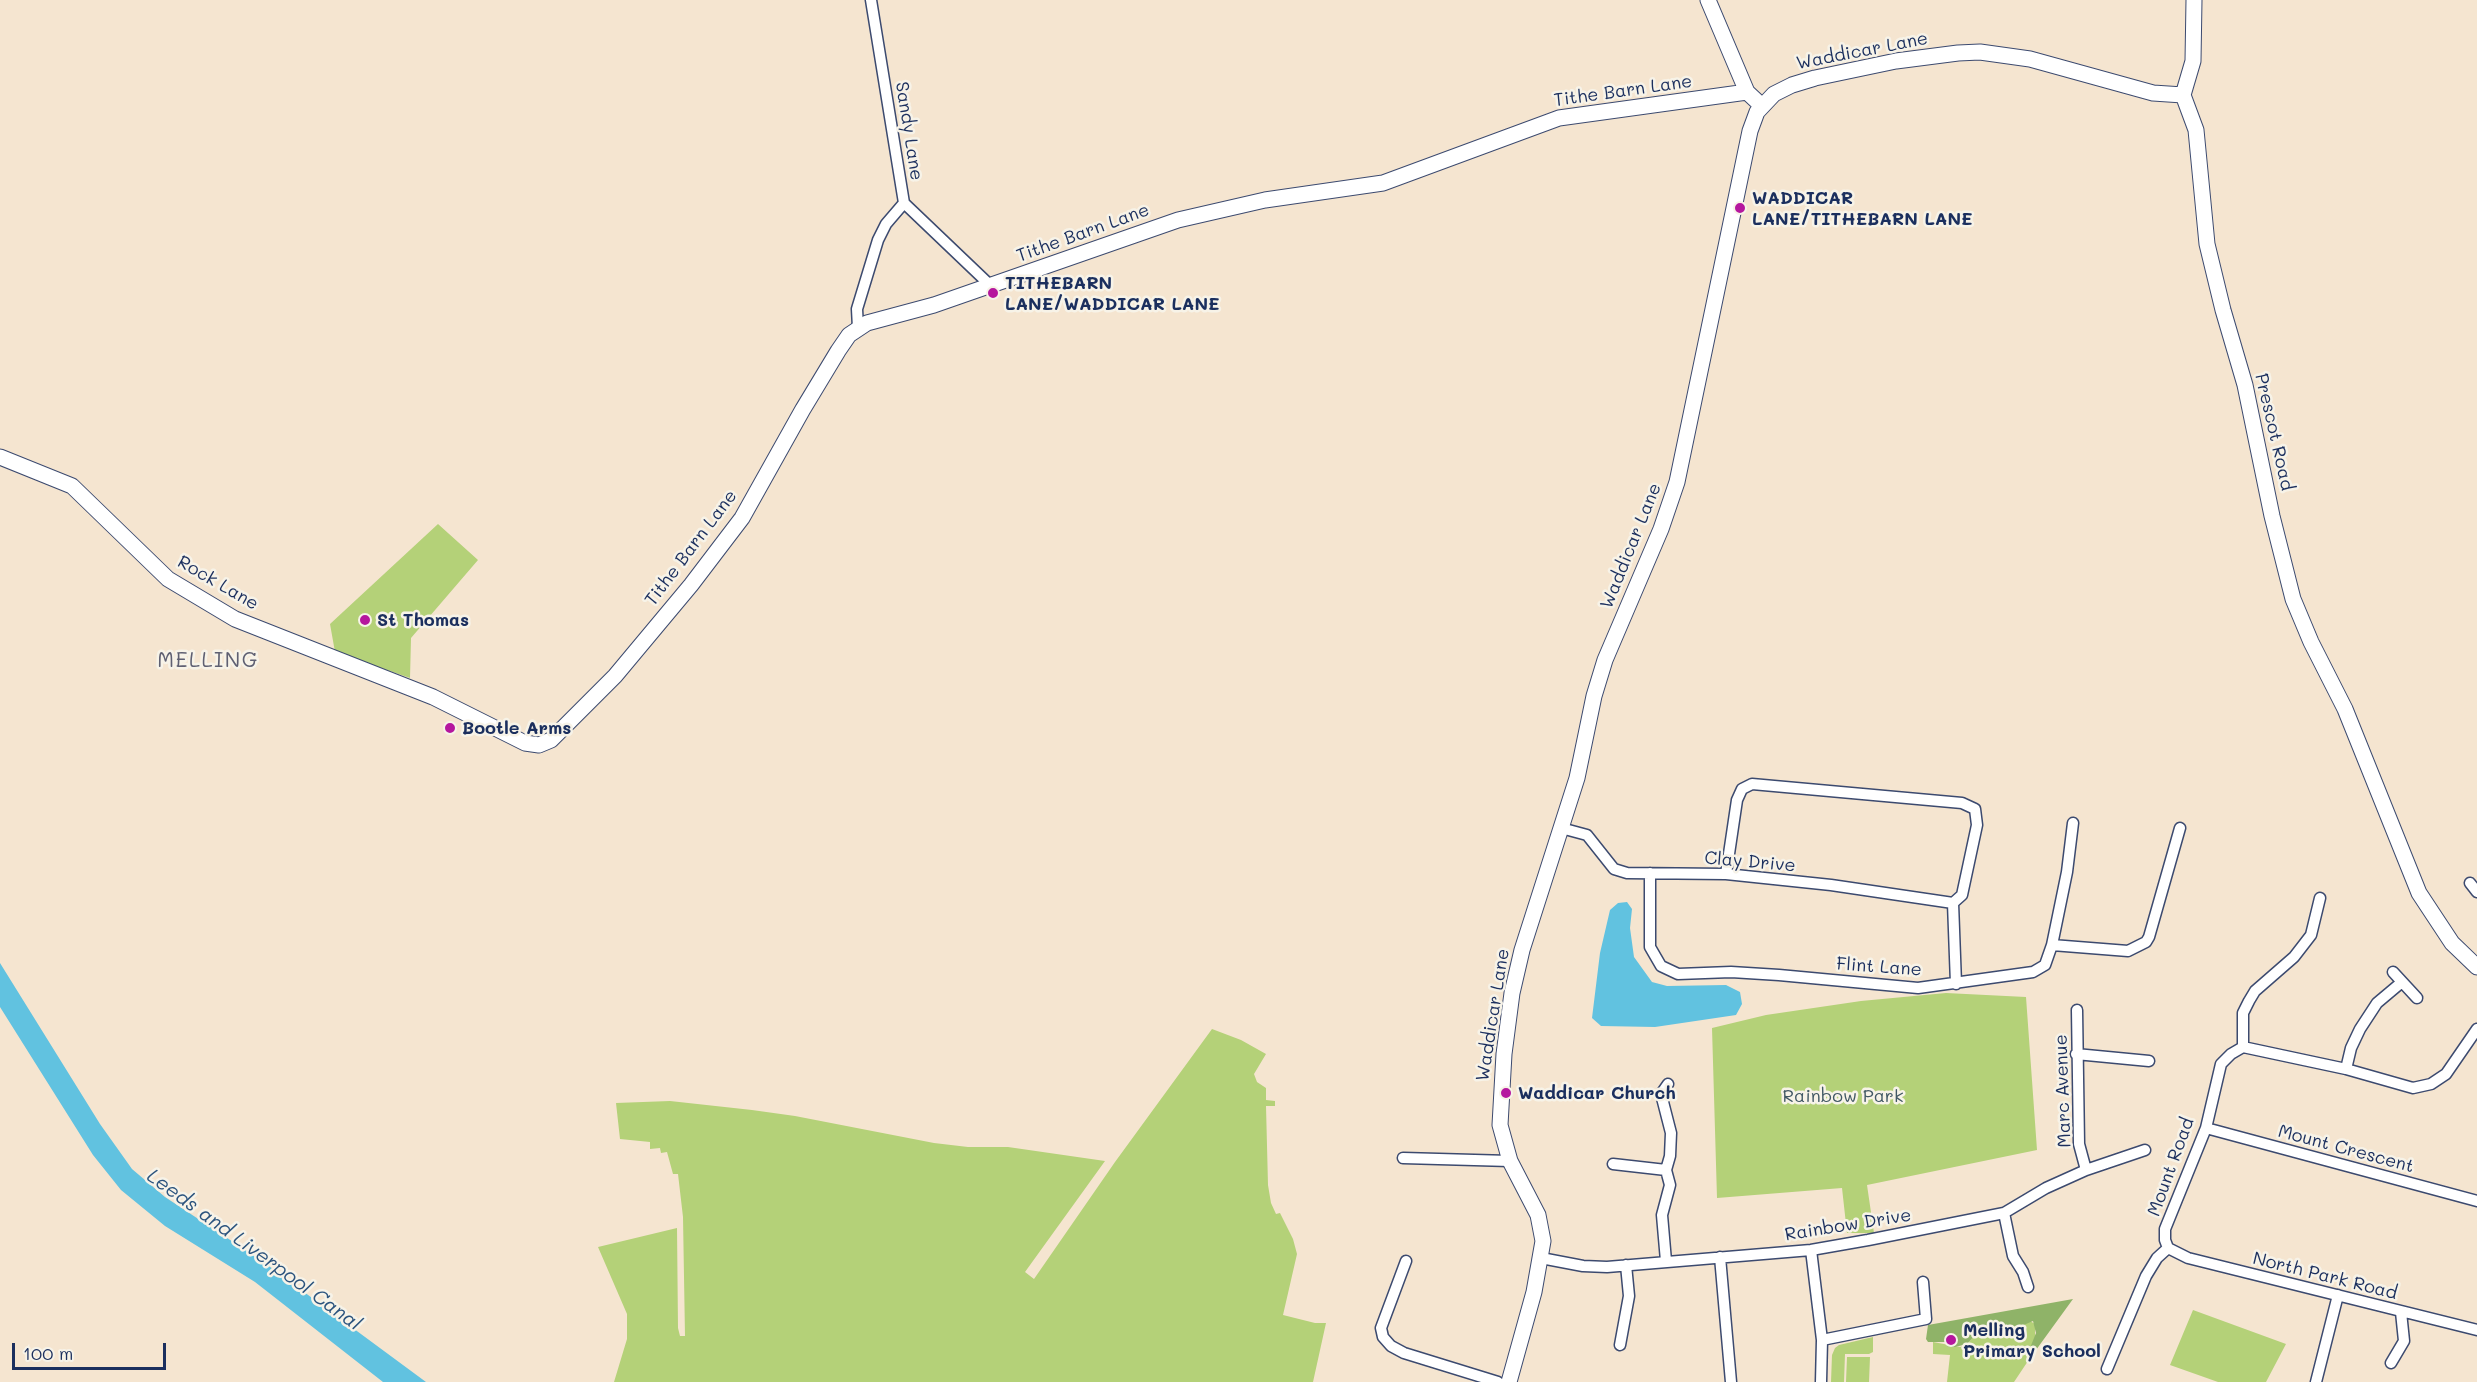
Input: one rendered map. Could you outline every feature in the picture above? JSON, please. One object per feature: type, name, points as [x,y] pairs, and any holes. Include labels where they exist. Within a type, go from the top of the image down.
[{"type":"street","name":"Sandy Lane","points":[[858,328],[857,309],[878,240],[886,224],[904,203],[871,0]]},
{"type":"street","points":[[1708,0],[1747,92],[1762,106]]},
{"type":"street","points":[[2183,95],[2193,61],[2194,0]]},
{"type":"street","name":"Waddicar Lane","points":[[1509,1382],[1541,1258],[1543,1241],[1538,1215],[1510,1161],[1500,1125],[1504,1054],[1511,1004],[1522,950],[1577,778],[1594,696],[1605,660],[1662,529],[1677,482],[1750,131],[1762,106],[1767,99],[1784,89],[1815,78],[1896,61],[1980,52],[2030,58],[2152,93],[2183,95]]},
{"type":"street","name":"Tithe Barn Lane","points":[[443,701],[525,743],[539,745],[551,740],[615,676],[691,585],[742,518],[802,409],[843,343],[858,328],[877,319],[934,305],[992,286],[1133,234],[1178,220],[1265,200],[1383,183],[1559,118],[1747,92]]},
{"type":"street","name":"Prescot Road","points":[[2183,95],[2196,130],[2207,244],[2245,385],[2272,516],[2293,599],[2344,709],[2419,893],[2452,943],[2477,967]]},
{"type":"street","points":[[904,203],[992,286]]},
{"type":"street","name":"Rock Lane","points":[[0,457],[72,486],[168,579],[235,619],[443,701]]},
{"type":"street","points":[[1726,874],[1737,800],[1742,789],[1752,784],[1962,803],[1975,809],[1977,825],[1962,895],[1953,903],[1956,984]]},
{"type":"street","name":"Flint Lane","points":[[1650,873],[1650,947],[1661,966],[1678,974],[1731,972],[1770,974],[1918,988],[1956,984],[2033,972],[2045,965],[2052,945],[2067,873],[2073,823]]},
{"type":"street","name":"Clay Drive","points":[[1561,828],[1587,836],[1614,869],[1627,873],[1726,874],[1831,885],[1953,903]]},
{"type":"street","points":[[2052,945],[2128,951],[2146,942],[2180,828]]},
{"type":"street","points":[[2320,898],[2311,935],[2294,957],[2255,990],[2249,1001],[2243,1013],[2243,1047],[2346,1069],[2413,1088],[2432,1084],[2446,1074],[2473,1045],[2477,1029]]},
{"type":"street","points":[[2392,972],[2417,998]]},
{"type":"street","points":[[2346,1069],[2351,1048],[2360,1029],[2377,1003],[2402,982]]},
{"type":"street","name":"Marc Avenue","points":[[2077,1010],[2079,1144],[2086,1170]]},
{"type":"street","name":"Mount Road","points":[[2168,1248],[2164,1240],[2165,1229],[2206,1128],[2221,1064],[2231,1053],[2243,1047]]},
{"type":"street","points":[[2076,1054],[2150,1061]]},
{"type":"street","points":[[1666,1261],[1662,1215],[1670,1185],[1666,1170],[1670,1156],[1671,1133],[1661,1094],[1668,1084]]},
{"type":"street","name":"Mount Crescent","points":[[2206,1128],[2477,1201]]},
{"type":"street","name":"Rainbow Drive","points":[[1541,1258],[1583,1266],[1626,1265],[1811,1250],[2004,1213],[2046,1188],[2086,1170],[2145,1150]]},
{"type":"street","points":[[1402,1158],[1510,1161]]},
{"type":"street","points":[[1613,1164],[1666,1170]]},
{"type":"street","points":[[2004,1213],[2013,1256],[2023,1272],[2028,1287]]},
{"type":"street","points":[[2107,1369],[2146,1276],[2157,1258],[2168,1248]]},
{"type":"street","name":"North Park Road","points":[[2168,1248],[2188,1258],[2477,1330]]},
{"type":"street","points":[[1811,1250],[1822,1341],[1821,1382]]},
{"type":"street","points":[[1720,1257],[1731,1382]]},
{"type":"street","points":[[1406,1261],[1381,1328],[1383,1337],[1404,1353],[1498,1382]]},
{"type":"street","points":[[1620,1345],[1629,1296],[1626,1265]]},
{"type":"street","points":[[1822,1341],[1926,1319],[1923,1282]]},
{"type":"street","points":[[2316,1382],[2338,1295]]},
{"type":"street","points":[[2391,1363],[2404,1341],[2401,1312]]},
{"type":"green space","points":[[438,524],[478,560],[411,638],[410,678],[335,652],[330,624]]},
{"type":"green space","name":"Rainbow Park","points":[[1946,993],[2026,997],[2037,1150],[1867,1185],[1874,1233],[1847,1233],[1842,1188],[1717,1198],[1712,1028],[1766,1015],[1861,1001]]},
{"type":"green space","points":[[1212,1029],[1241,1040],[1266,1054],[1254,1074],[1257,1082],[1266,1088],[1266,1100],[1275,1101],[1275,1106],[1266,1106],[1268,1185],[1271,1203],[1276,1214],[1280,1213],[1293,1239],[1297,1254],[1283,1315],[1315,1323],[1326,1323],[1313,1382],[614,1382],[627,1339],[627,1314],[598,1247],[677,1228],[678,1328],[680,1336],[685,1336],[683,1217],[678,1174],[673,1174],[667,1152],[661,1153],[660,1148],[650,1149],[650,1142],[620,1139],[616,1103],[670,1101],[752,1110],[934,1143],[968,1147],[1008,1147],[1105,1161],[1025,1272],[1034,1279],[1115,1162]]},
{"type":"green space","points":[[2073,1299],[2028,1361],[2028,1353],[2036,1333],[2033,1321],[2019,1327],[2007,1328],[1999,1333],[1978,1332],[1967,1344],[1955,1347],[1948,1347],[1945,1342],[1928,1342],[1926,1339],[1928,1325]]},
{"type":"green space","points":[[2193,1310],[2286,1344],[2266,1382],[2218,1382],[2170,1365]]},
{"type":"green space","points":[[2030,1321],[2035,1324],[2035,1340],[2028,1361],[2014,1382],[1947,1382],[1950,1355],[1933,1354],[1933,1342],[1960,1347],[1967,1344],[1978,1332],[1999,1333]]},
{"type":"green space","points":[[1873,1337],[1873,1352],[1845,1354],[1844,1382],[1831,1382],[1832,1355],[1835,1348]]},
{"type":"green space","points":[[1847,1357],[1870,1357],[1869,1382],[1846,1382]]},
{"type":"water","points":[[1627,902],[1632,909],[1630,928],[1634,957],[1652,982],[1667,986],[1726,985],[1740,992],[1742,1004],[1736,1015],[1655,1027],[1601,1026],[1592,1018],[1600,953],[1610,910],[1618,903]]},
{"type":"water","name":"Leeds and Liverpool Canal","points":[[0,963],[100,1124],[132,1169],[165,1197],[262,1261],[426,1382],[383,1382],[255,1282],[165,1226],[121,1190],[93,1155],[0,1007]]},
{"type":"place","name":"WADDICAR LANE/TITHEBARN LANE","points":[[1740,208]]},
{"type":"place","name":"TITHEBARN LANE/WADDICAR LANE","points":[[993,293]]},
{"type":"place","name":"St Thomas","points":[[365,620]]},
{"type":"place","name":"Bootle Arms","points":[[450,728]]},
{"type":"place","name":"Waddicar Church","points":[[1506,1093]]},
{"type":"place","name":"Melling Primary School","points":[[1951,1340]]},
{"type":"district","name":"MELLING","points":[[208,661]]}]
